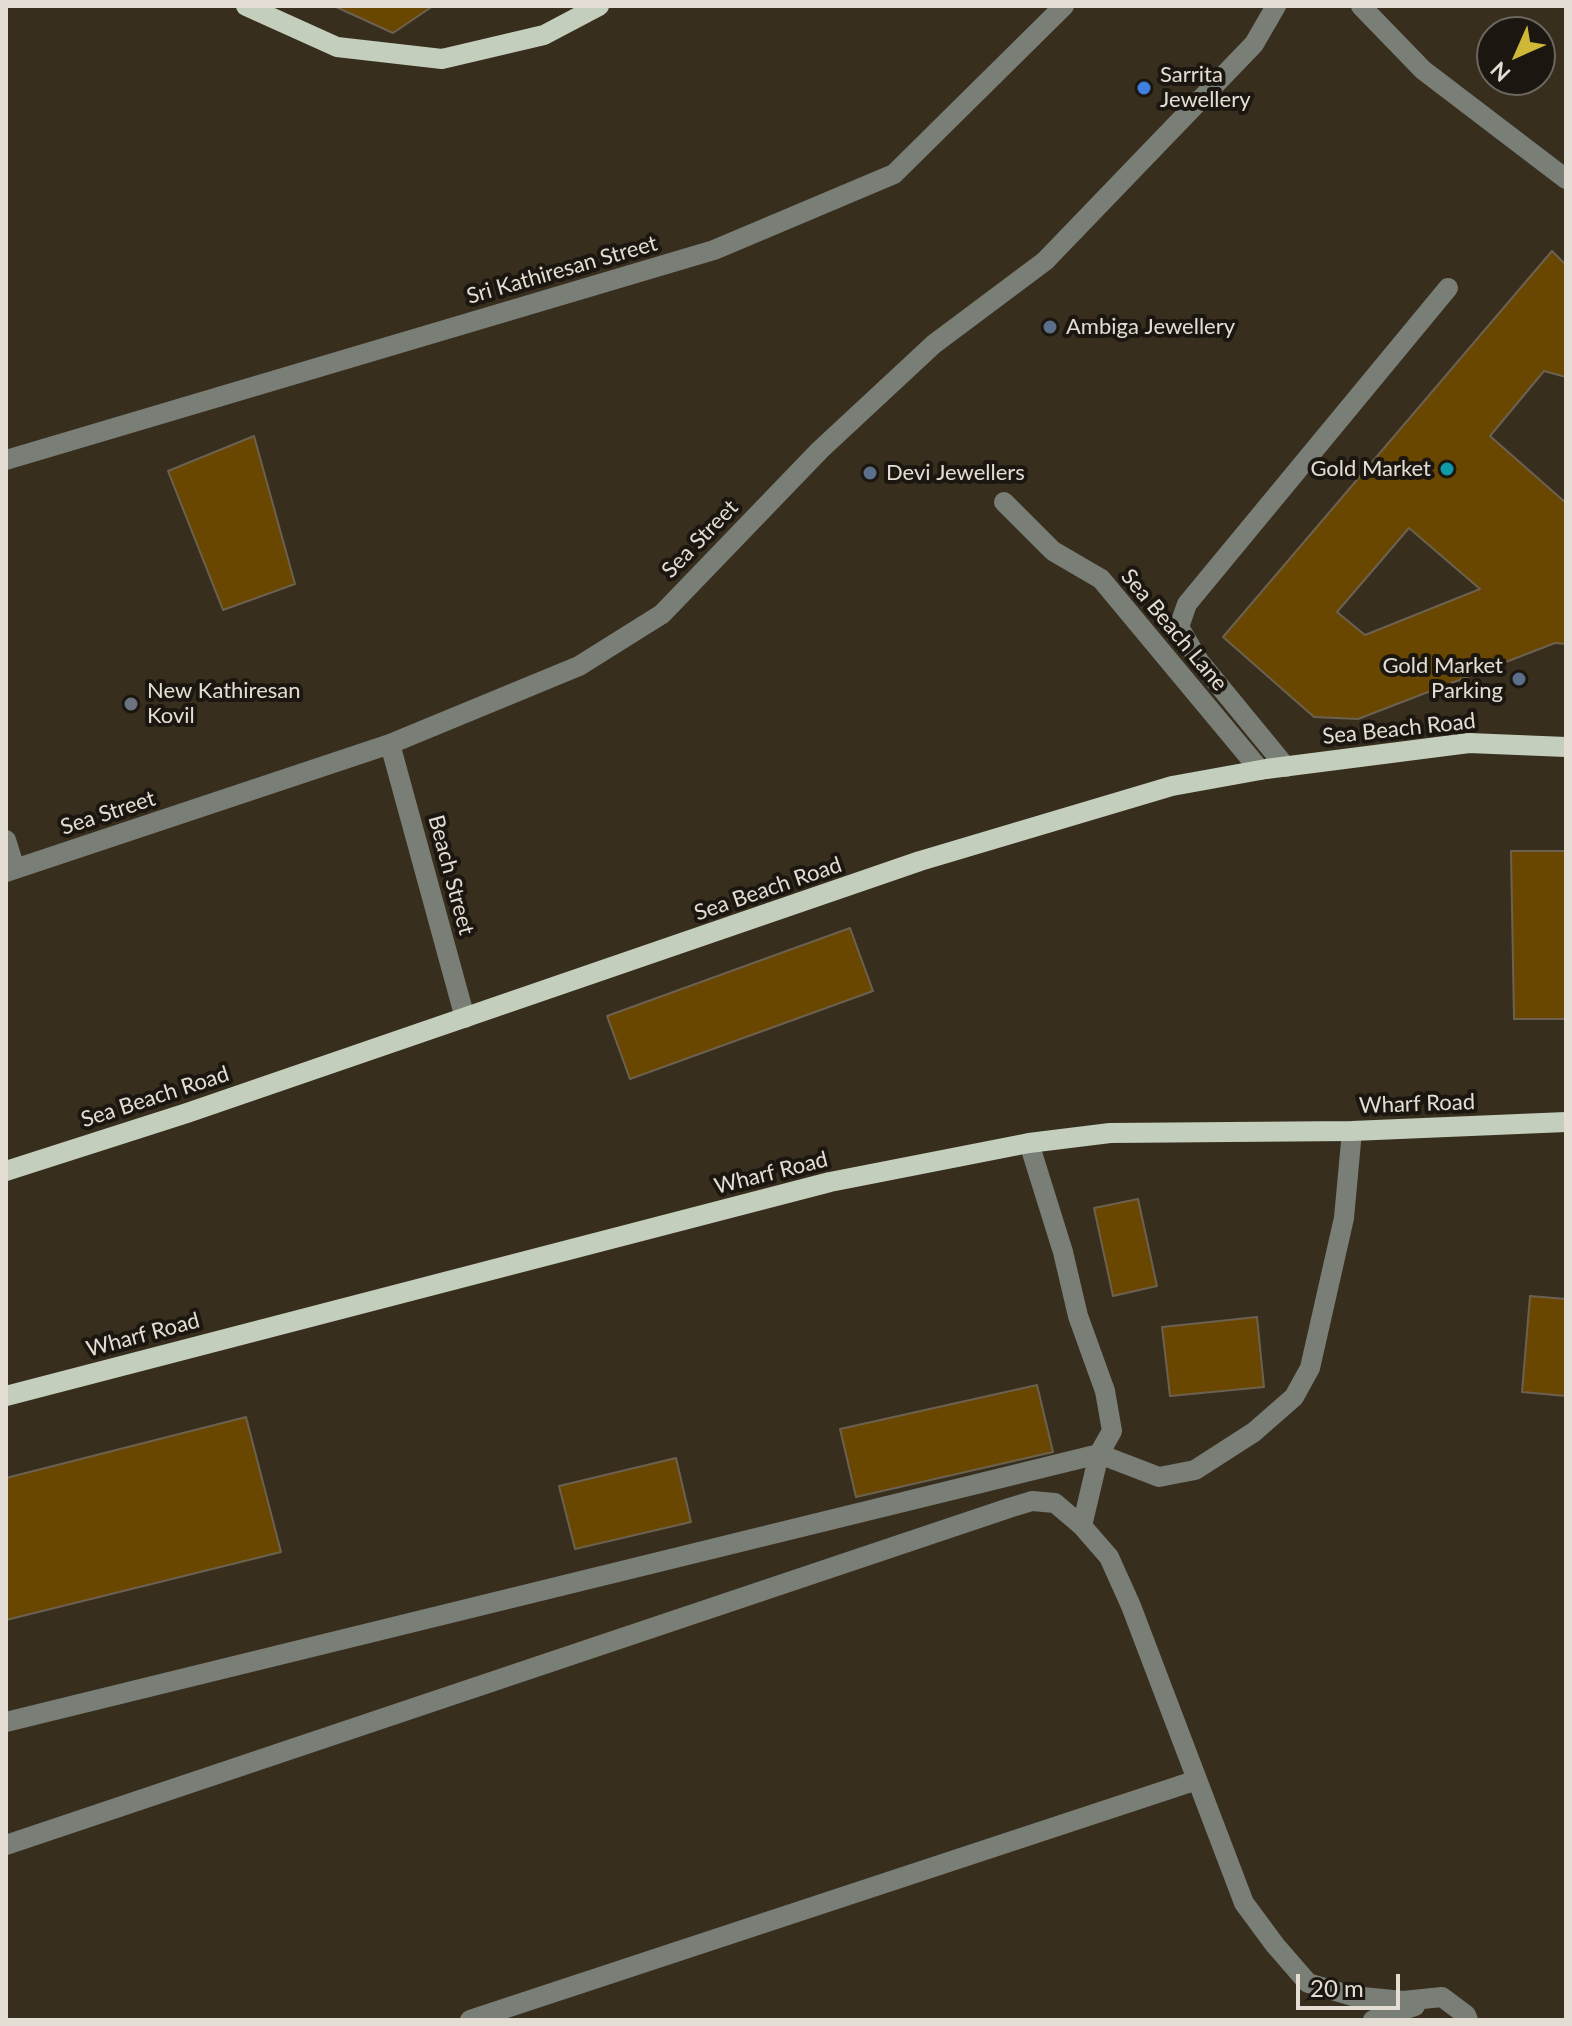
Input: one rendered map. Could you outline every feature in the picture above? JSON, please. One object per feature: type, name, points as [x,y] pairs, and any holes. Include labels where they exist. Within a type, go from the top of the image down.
[{"type":"main road","points":[[246,6],[337,47],[442,59],[544,35],[599,6]]},
{"type":"main road","name":"Sea Beach Road","points":[[6,1171],[465,1018],[920,861],[1172,786],[1260,770],[1469,743],[1566,747]]},
{"type":"main road","name":"Wharf Road","points":[[6,1396],[830,1182],[1029,1143],[1110,1133],[1352,1131],[1566,1122]]},
{"type":"street","name":"Sri Kathiresan Street","points":[[6,460],[714,250],[894,174],[1064,6]]},
{"type":"street","name":"Sea Street","points":[[11,870],[390,744],[579,666],[662,614],[820,450],[934,344],[1045,261],[1254,44],[1276,6]]},
{"type":"street","points":[[1361,6],[1423,70],[1566,179]]},
{"type":"street","points":[[1286,767],[1199,661],[1179,627],[1187,604],[1448,288]]},
{"type":"street","name":"Sea Beach Lane","points":[[1004,502],[1053,551],[1101,579],[1260,770]]},
{"type":"street","name":"Beach Street","points":[[390,744],[465,1018]]},
{"type":"street","points":[[6,840],[11,870]]},
{"type":"street","points":[[6,1722],[1099,1454],[1159,1477],[1195,1470],[1254,1432],[1294,1397],[1310,1368],[1344,1218],[1352,1131]]},
{"type":"street","points":[[1029,1143],[1063,1252],[1078,1316],[1105,1391],[1112,1431],[1099,1454],[1082,1526]]},
{"type":"street","points":[[6,1845],[1032,1501],[1055,1503],[1082,1526],[1109,1557],[1131,1606],[1244,1903],[1275,1945],[1308,1983],[1352,1996],[1403,2001],[1442,1997],[1466,2015],[1468,2020]]},
{"type":"street","points":[[470,2020],[1197,1780]]},
{"type":"street","points":[[1373,2020],[1442,1997]]},
{"type":"building","points":[[334,6],[433,6],[393,33]]},
{"type":"building","name":"Gold Market","points":[[1552,251],[1566,265],[1566,377],[1544,371],[1490,436],[1566,503],[1566,644],[1555,643],[1358,719],[1314,717],[1223,637]],"holes":[[[1409,528],[1480,589],[1365,635],[1337,612]]]},
{"type":"building","points":[[254,436],[295,584],[223,610],[168,471]]},
{"type":"building","points":[[1511,851],[1566,851],[1566,1019],[1514,1019]]},
{"type":"building","points":[[850,928],[873,991],[630,1079],[607,1016]]},
{"type":"building","points":[[1138,1199],[1157,1286],[1113,1296],[1094,1208]]},
{"type":"building","points":[[1530,1296],[1566,1299],[1566,1396],[1522,1392]]},
{"type":"building","points":[[1257,1317],[1264,1387],[1170,1396],[1162,1327]]},
{"type":"building","points":[[1037,1385],[1053,1452],[856,1497],[840,1429]]},
{"type":"building","points":[[246,1417],[281,1552],[6,1620],[6,1478]]},
{"type":"building","points":[[676,1458],[691,1522],[575,1549],[559,1486]]},
{"type":"place","name":"Sarrita Jewellery","points":[[1144,88]]},
{"type":"place","name":"Ambiga Jewellery","points":[[1050,327]]},
{"type":"place","name":"Gold Market","points":[[1447,469]]},
{"type":"place","name":"Devi Jewellers","points":[[870,473]]},
{"type":"place","name":"Gold Market Parking","points":[[1519,679]]},
{"type":"place","name":"New Kathiresan Kovil","points":[[131,704]]}]
